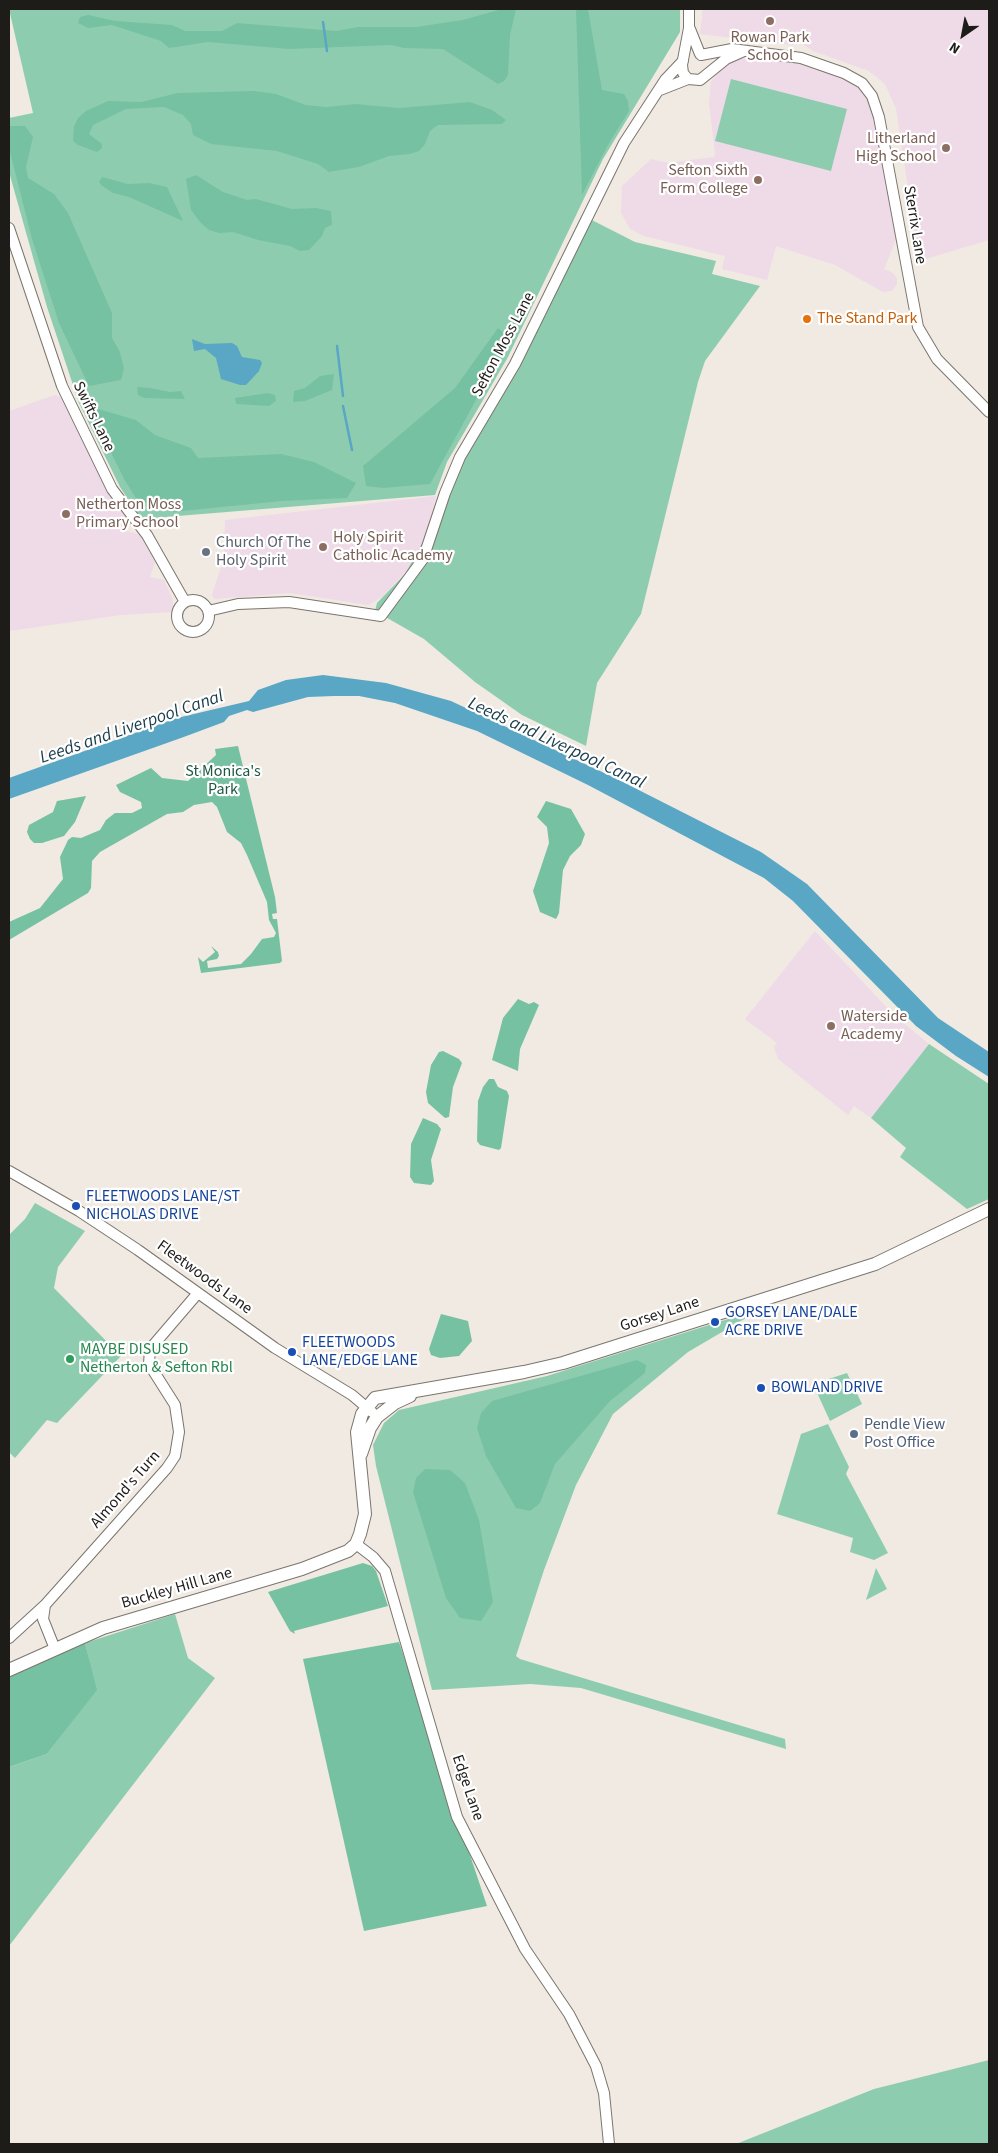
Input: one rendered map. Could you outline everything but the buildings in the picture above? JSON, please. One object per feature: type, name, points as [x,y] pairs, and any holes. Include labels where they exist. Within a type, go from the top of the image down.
[{"type":"main road","name":"Gorsey Lane","points":[[367,1406],[375,1398],[417,1392],[563,1363],[875,1264],[989,1209]]},
{"type":"main road","name":"Gorsey Lane","points":[[377,1417],[395,1403],[417,1392]]},
{"type":"main road","points":[[356,1544],[365,1514],[357,1432],[367,1406]]},
{"type":"main road","points":[[359,1460],[367,1434],[377,1417]]},
{"type":"main road","name":"Buckley Hill Lane","points":[[9,1670],[55,1649],[123,1622],[310,1567],[341,1555],[356,1544]]},
{"type":"street","points":[[688,79],[683,73],[683,61],[689,28],[689,9]]},
{"type":"street","points":[[689,28],[701,55],[708,61],[708,74]]},
{"type":"street","name":"Sterrix Lane","points":[[701,55],[732,48],[800,58],[824,65],[862,83],[872,96],[879,117],[918,327],[937,358],[989,412]]},
{"type":"street","points":[[660,90],[688,79],[700,80],[726,59],[744,51]]},
{"type":"street","points":[[683,61],[693,54],[701,55]]},
{"type":"street","name":"Sefton Moss Lane","points":[[208,611],[238,604],[289,602],[381,616],[423,559],[445,493],[460,457],[515,364],[624,143],[665,80],[683,61]]},
{"type":"street","name":"Swifts Lane","points":[[9,228],[65,394],[112,489],[146,535],[185,602]]},
{"type":"street","points":[[199,601],[208,611],[208,620],[203,628],[194,632],[184,629],[177,617],[179,608],[185,602],[199,601]]},
{"type":"street","name":"Fleetwoods Lane","points":[[9,1171],[79,1211],[276,1348],[367,1406],[377,1417]]},
{"type":"street","name":"Almond's Turn","points":[[9,1638],[45,1605],[167,1468],[175,1456],[179,1432],[175,1405],[149,1364],[150,1349],[198,1293]]},
{"type":"street","name":"Edge Lane","points":[[356,1544],[373,1557],[385,1571],[457,1817],[525,1949],[569,2014],[596,2066],[604,2093],[609,2144]]},
{"type":"street","points":[[45,1605],[43,1619],[55,1649]]},
{"type":"shaded area","name":"Litherland High School","points":[[703,9],[989,9],[989,240],[919,261],[896,108],[885,84],[869,71],[813,51],[801,43],[792,45],[700,34]]},
{"type":"shaded area","name":"Sefton Sixth Form College","points":[[755,58],[798,62],[834,72],[870,92],[899,232],[884,269],[893,273],[897,279],[897,284],[892,291],[883,292],[835,265],[776,246],[767,280],[722,269],[725,256],[644,236],[630,229],[621,213],[622,186],[651,159],[668,163],[714,157],[709,103],[711,82],[728,63],[738,59]]},
{"type":"shaded area","name":"Netherton Moss Primary School","points":[[55,395],[64,399],[116,506],[126,517],[123,530],[138,534],[155,562],[150,577],[164,580],[172,598],[174,612],[121,615],[9,631],[9,411]]},
{"type":"shaded area","name":"Holy Spirit Catholic Academy","points":[[436,496],[427,535],[415,562],[382,597],[368,605],[290,593],[214,599],[212,595],[224,558],[225,520]]},
{"type":"shaded area","name":"Waterside Academy","points":[[815,931],[894,1015],[929,1044],[871,1118],[854,1106],[848,1115],[778,1059],[774,1047],[777,1043],[745,1019]]},
{"type":"green space","points":[[9,9],[680,9],[680,32],[603,159],[508,357],[447,462],[435,495],[141,519],[120,487],[79,403],[47,307],[9,172],[9,118],[33,113]]},
{"type":"green space","points":[[502,9],[516,9],[510,35],[508,75],[504,81],[498,84],[443,49],[404,48],[391,45],[289,49],[208,42],[169,48],[161,41],[112,25],[88,28],[78,23],[80,17],[88,15],[115,21],[172,25],[185,31],[222,31],[237,23],[336,31],[358,27],[416,27],[463,20]]},
{"type":"green space","points":[[576,9],[588,9],[602,90],[624,94],[628,101],[629,111],[609,143],[582,195]]},
{"type":"green space","points":[[731,79],[847,109],[831,171],[715,141]]},
{"type":"green space","points":[[254,91],[276,94],[306,105],[326,107],[355,104],[399,108],[470,102],[492,110],[506,120],[502,124],[438,125],[430,131],[425,144],[419,151],[389,156],[359,167],[329,172],[318,164],[277,151],[211,144],[193,135],[191,124],[183,115],[164,107],[126,109],[93,125],[89,134],[102,144],[102,148],[97,152],[78,145],[73,141],[74,126],[78,118],[86,111],[108,101],[141,102],[178,93]]},
{"type":"green space","points":[[9,126],[25,126],[33,137],[26,167],[28,178],[54,194],[68,213],[112,313],[112,338],[120,352],[124,369],[121,380],[89,386],[59,323],[32,239],[9,148]]},
{"type":"green space","points":[[196,175],[223,192],[247,200],[256,199],[292,209],[316,208],[331,211],[332,225],[325,228],[322,236],[309,250],[300,251],[290,246],[258,240],[233,232],[219,233],[209,230],[191,210],[186,179]]},
{"type":"green space","points":[[102,177],[128,184],[149,183],[167,187],[183,221],[129,197],[113,193],[101,185],[99,182]]},
{"type":"green space","points":[[582,215],[635,242],[716,261],[712,274],[760,286],[705,361],[698,382],[641,614],[597,683],[586,746],[522,715],[475,682],[424,639],[375,611],[377,603],[405,574],[428,533]]},
{"type":"green space","points":[[498,328],[510,338],[430,484],[383,488],[366,486],[363,466],[455,388]]},
{"type":"green space","points":[[334,374],[332,390],[305,401],[293,402],[294,391],[305,388],[320,376]]},
{"type":"green space","points":[[137,387],[170,392],[181,391],[185,399],[144,398],[138,395]]},
{"type":"green space","points":[[268,393],[275,395],[276,401],[269,406],[236,404],[235,398]]},
{"type":"green space","points":[[88,406],[136,420],[155,435],[191,448],[198,458],[281,454],[314,462],[356,483],[347,498],[281,501],[173,512],[141,506],[124,479]]},
{"type":"green space","name":"St Monica's Park","points":[[238,746],[275,897],[277,913],[272,914],[273,919],[277,919],[282,961],[280,963],[201,973],[198,957],[203,962],[215,952],[211,946],[218,952],[219,956],[217,959],[207,961],[208,968],[241,964],[262,939],[274,937],[276,933],[269,920],[267,902],[247,855],[241,843],[227,832],[217,807],[212,802],[194,805],[183,812],[167,814],[100,852],[92,861],[91,888],[88,893],[9,940],[9,922],[40,908],[63,879],[60,857],[68,840],[72,837],[81,838],[100,830],[106,820],[115,813],[132,813],[142,808],[141,802],[120,792],[116,785],[151,768],[162,778],[188,781],[216,755],[215,749]]},
{"type":"green space","points":[[86,796],[75,822],[64,836],[42,843],[34,843],[30,839],[27,832],[29,825],[53,812],[57,801]]},
{"type":"green space","points":[[546,801],[571,809],[585,834],[581,845],[570,856],[563,870],[559,913],[556,919],[540,912],[533,891],[549,843],[547,827],[537,817]]},
{"type":"green space","points":[[518,999],[529,1004],[534,1002],[539,1005],[520,1049],[518,1071],[492,1060],[503,1018]]},
{"type":"green space","points":[[929,1044],[989,1084],[989,1199],[967,1209],[900,1157],[906,1148],[871,1118]]},
{"type":"green space","points":[[443,1051],[459,1059],[462,1063],[453,1087],[449,1117],[445,1118],[428,1103],[426,1092],[431,1065],[439,1052]]},
{"type":"green space","points":[[489,1079],[494,1079],[498,1087],[507,1091],[509,1096],[501,1148],[499,1150],[480,1145],[477,1141],[478,1101],[483,1087]]},
{"type":"green space","points":[[423,1118],[437,1124],[441,1129],[431,1160],[434,1181],[431,1185],[414,1183],[410,1177],[411,1144]]},
{"type":"green space","points":[[35,1203],[85,1231],[58,1267],[54,1288],[121,1356],[57,1423],[47,1420],[15,1458],[9,1452],[9,1235],[25,1219]]},
{"type":"green space","points":[[763,1308],[688,1352],[613,1414],[576,1485],[544,1570],[516,1656],[520,1659],[785,1739],[786,1749],[581,1688],[530,1684],[432,1690],[376,1466],[373,1445],[384,1423],[399,1410],[547,1376]]},
{"type":"green space","points":[[441,1314],[468,1321],[472,1341],[459,1356],[440,1358],[431,1355],[429,1349]]},
{"type":"green space","points":[[637,1360],[646,1365],[645,1373],[610,1401],[555,1464],[540,1503],[530,1511],[516,1508],[486,1456],[477,1428],[481,1413],[492,1401]]},
{"type":"green space","points":[[847,1373],[862,1404],[830,1421],[813,1384]]},
{"type":"green space","points":[[828,1424],[849,1467],[846,1474],[888,1553],[874,1560],[850,1552],[853,1538],[777,1514],[801,1434]]},
{"type":"green space","points":[[425,1469],[450,1470],[465,1483],[479,1520],[493,1602],[481,1621],[460,1618],[446,1598],[413,1492],[416,1478]]},
{"type":"green space","points":[[363,1563],[372,1566],[376,1571],[388,1606],[294,1631],[295,1634],[290,1631],[268,1592]]},
{"type":"green space","points":[[876,1568],[887,1589],[866,1600]]},
{"type":"green space","points":[[175,1614],[188,1658],[215,1678],[9,1946],[9,1767],[47,1754],[96,1690],[85,1643]]},
{"type":"green space","points":[[399,1642],[487,1906],[364,1931],[303,1659]]},
{"type":"green space","points":[[85,1643],[97,1690],[47,1754],[9,1767],[9,1676]]},
{"type":"green space","points":[[989,2060],[989,2144],[736,2144],[874,2089]]},
{"type":"water","points":[[192,339],[205,344],[232,343],[237,346],[242,357],[260,360],[262,363],[259,371],[246,385],[221,379],[216,358],[205,349],[194,351]]},
{"type":"water","points":[[323,675],[386,683],[451,701],[617,779],[761,852],[807,884],[938,1018],[989,1052],[989,1077],[956,1056],[916,1026],[793,901],[764,878],[588,785],[477,731],[395,703],[359,696],[308,697],[253,712],[247,710],[229,716],[224,722],[9,799],[9,778],[177,718],[249,701],[258,690],[286,680]]},
{"type":"waterway","points":[[323,22],[327,51]]},
{"type":"waterway","points":[[337,346],[343,396]]},
{"type":"waterway","points":[[343,406],[352,450]]},
{"type":"place","name":"Rowan Park School","points":[[770,21]]},
{"type":"place","name":"Litherland High School","points":[[946,148]]},
{"type":"place","name":"Sefton Sixth Form College","points":[[758,180]]},
{"type":"place","name":"The Stand Park","points":[[807,319]]},
{"type":"place","name":"Netherton Moss Primary School","points":[[66,514]]},
{"type":"place","name":"Holy Spirit Catholic Academy","points":[[323,547]]},
{"type":"place","name":"Church Of The Holy Spirit","points":[[206,552]]},
{"type":"place","name":"Waterside Academy","points":[[831,1026]]},
{"type":"place","name":"FLEETWOODS LANE/ST NICHOLAS DRIVE","points":[[76,1206]]},
{"type":"place","name":"GORSEY LANE/DALE ACRE DRIVE","points":[[715,1322]]},
{"type":"place","name":"FLEETWOODS LANE/EDGE LANE","points":[[292,1352]]},
{"type":"place","name":"MAYBE DISUSED Netherton & Sefton Rbl","points":[[70,1359]]},
{"type":"place","name":"BOWLAND DRIVE","points":[[761,1388]]},
{"type":"place","name":"Pendle View Post Office","points":[[854,1434]]},
{"type":"water label","name":"Leeds and Liverpool Canal","points":[[132,728]]},
{"type":"water label","name":"Leeds and Liverpool Canal","points":[[556,744]]}]
